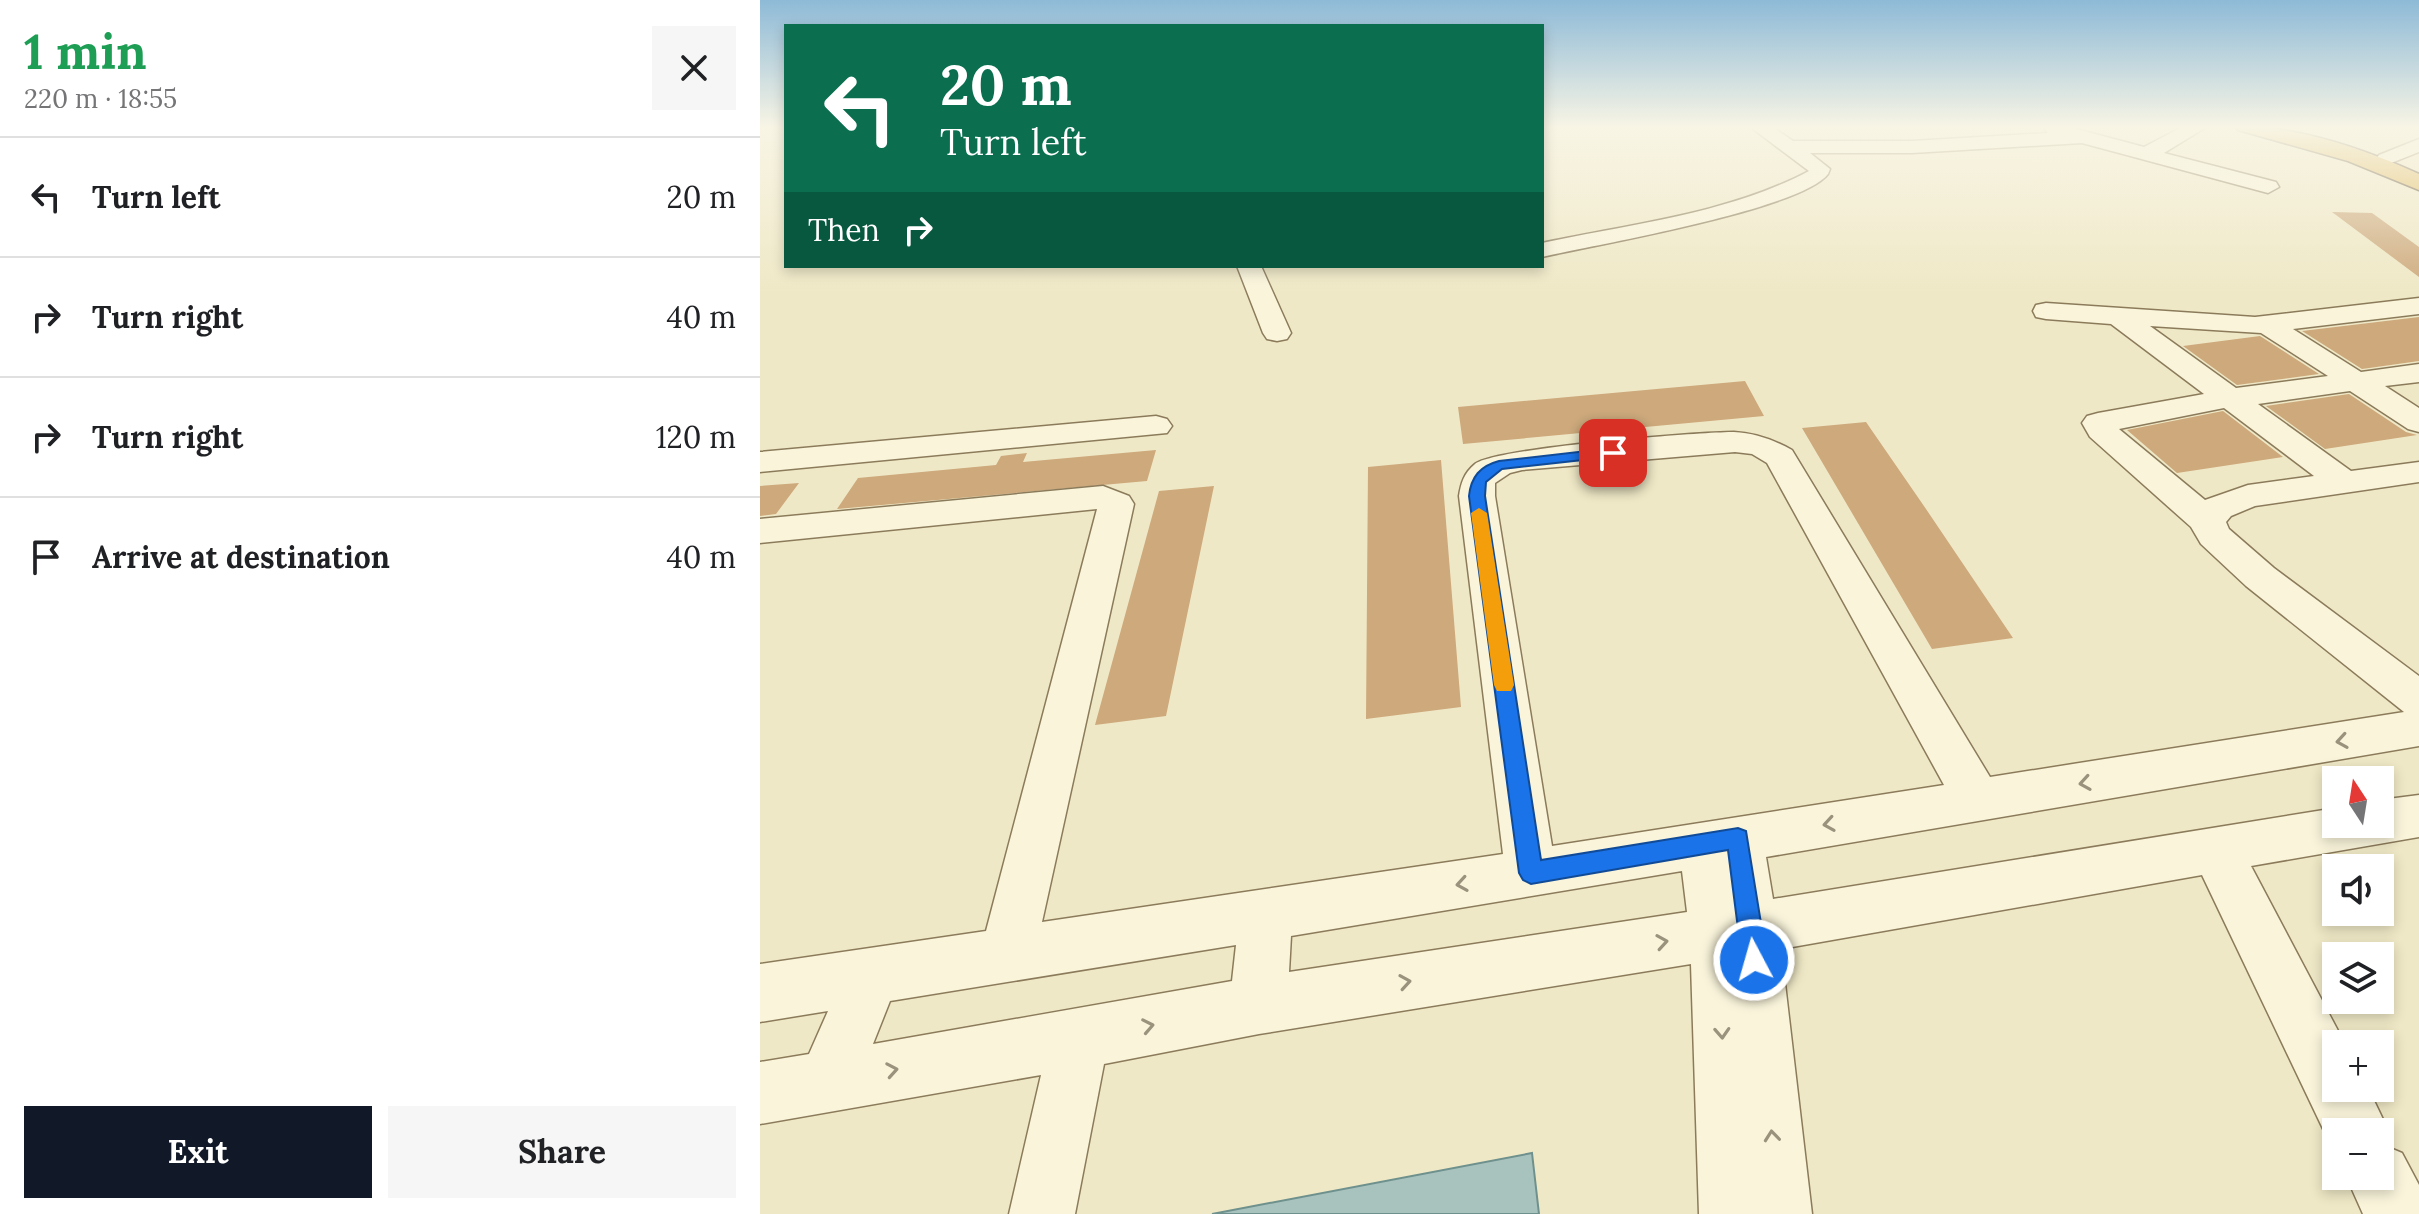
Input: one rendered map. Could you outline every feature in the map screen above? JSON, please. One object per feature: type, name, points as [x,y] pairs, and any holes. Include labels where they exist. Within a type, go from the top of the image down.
[{"type":"street","points":[[1544,250],[1757,201],[1805,183]]},
{"type":"street","points":[[2252,183],[2268,187]]},
{"type":"street","points":[[1250,268],[1277,333]]},
{"type":"street","points":[[2046,311],[2204,324],[2267,324],[2419,306]]},
{"type":"street","points":[[2384,310],[2419,330]]},
{"type":"street","points":[[2120,317],[2344,482]]},
{"type":"street","points":[[2267,324],[2419,422]]},
{"type":"street","points":[[2419,373],[2230,398],[2098,423],[2101,430],[2133,459],[2207,521],[2214,536],[2260,577],[2419,700]]},
{"type":"street","points":[[760,462],[1156,426]]},
{"type":"street","points":[[1531,873],[1477,496],[1478,482],[1487,471],[1522,460],[1735,442],[1761,446],[1780,457],[1978,801]]},
{"type":"street","points":[[2207,521],[2218,508],[2248,496],[2419,472]]},
{"type":"street","points":[[760,531],[1103,497],[1116,504],[1007,956]]},
{"type":"street","points":[[760,993],[1531,873],[2419,728]]},
{"type":"street","points":[[2394,820],[2419,816]]},
{"type":"street","points":[[760,1093],[1259,1005],[1734,931],[2322,832]]},
{"type":"street","points":[[1721,841],[1779,1214]]},
{"type":"street","points":[[2216,850],[2350,1118]]},
{"type":"street","points":[[1259,1005],[1265,915]]},
{"type":"street","points":[[1732,1214],[1734,931]]},
{"type":"street","points":[[828,1081],[871,976]]},
{"type":"street","points":[[1042,1214],[1079,1039]]},
{"type":"street","points":[[2386,1190],[2398,1214]]},
{"type":"water","points":[[1532,1153],[1539,1214],[1212,1214]]},
{"type":"building","points":[[2332,212],[2372,213],[2419,247],[2419,277]]},
{"type":"building","points":[[2419,317],[2419,361],[2362,369],[2302,331]]},
{"type":"building","points":[[2260,336],[2319,374],[2237,385],[2183,346]]},
{"type":"building","points":[[1745,381],[1764,416],[1463,444],[1458,407]]},
{"type":"building","points":[[2349,394],[2406,432],[2417,435],[2325,449],[2266,406]]},
{"type":"building","points":[[2223,411],[2283,457],[2177,473],[2127,430]]},
{"type":"building","points":[[1866,422],[2013,638],[1932,649],[1802,428]]},
{"type":"building","points":[[1156,450],[1147,481],[837,509],[858,478],[996,465],[1001,456],[1027,453],[1023,462]]},
{"type":"building","points":[[1441,460],[1461,707],[1366,719],[1368,467]]},
{"type":"building","points":[[799,483],[776,514],[760,516],[760,486]]},
{"type":"building","points":[[1214,486],[1166,716],[1095,725],[1159,491]]},
{"type":"slow traffic","points":[[1479,513],[1504,685]]},
{"type":"route","points":[[1613,453],[1522,460],[1487,471],[1478,482],[1477,496],[1531,873],[1738,839],[1754,960]]}]
